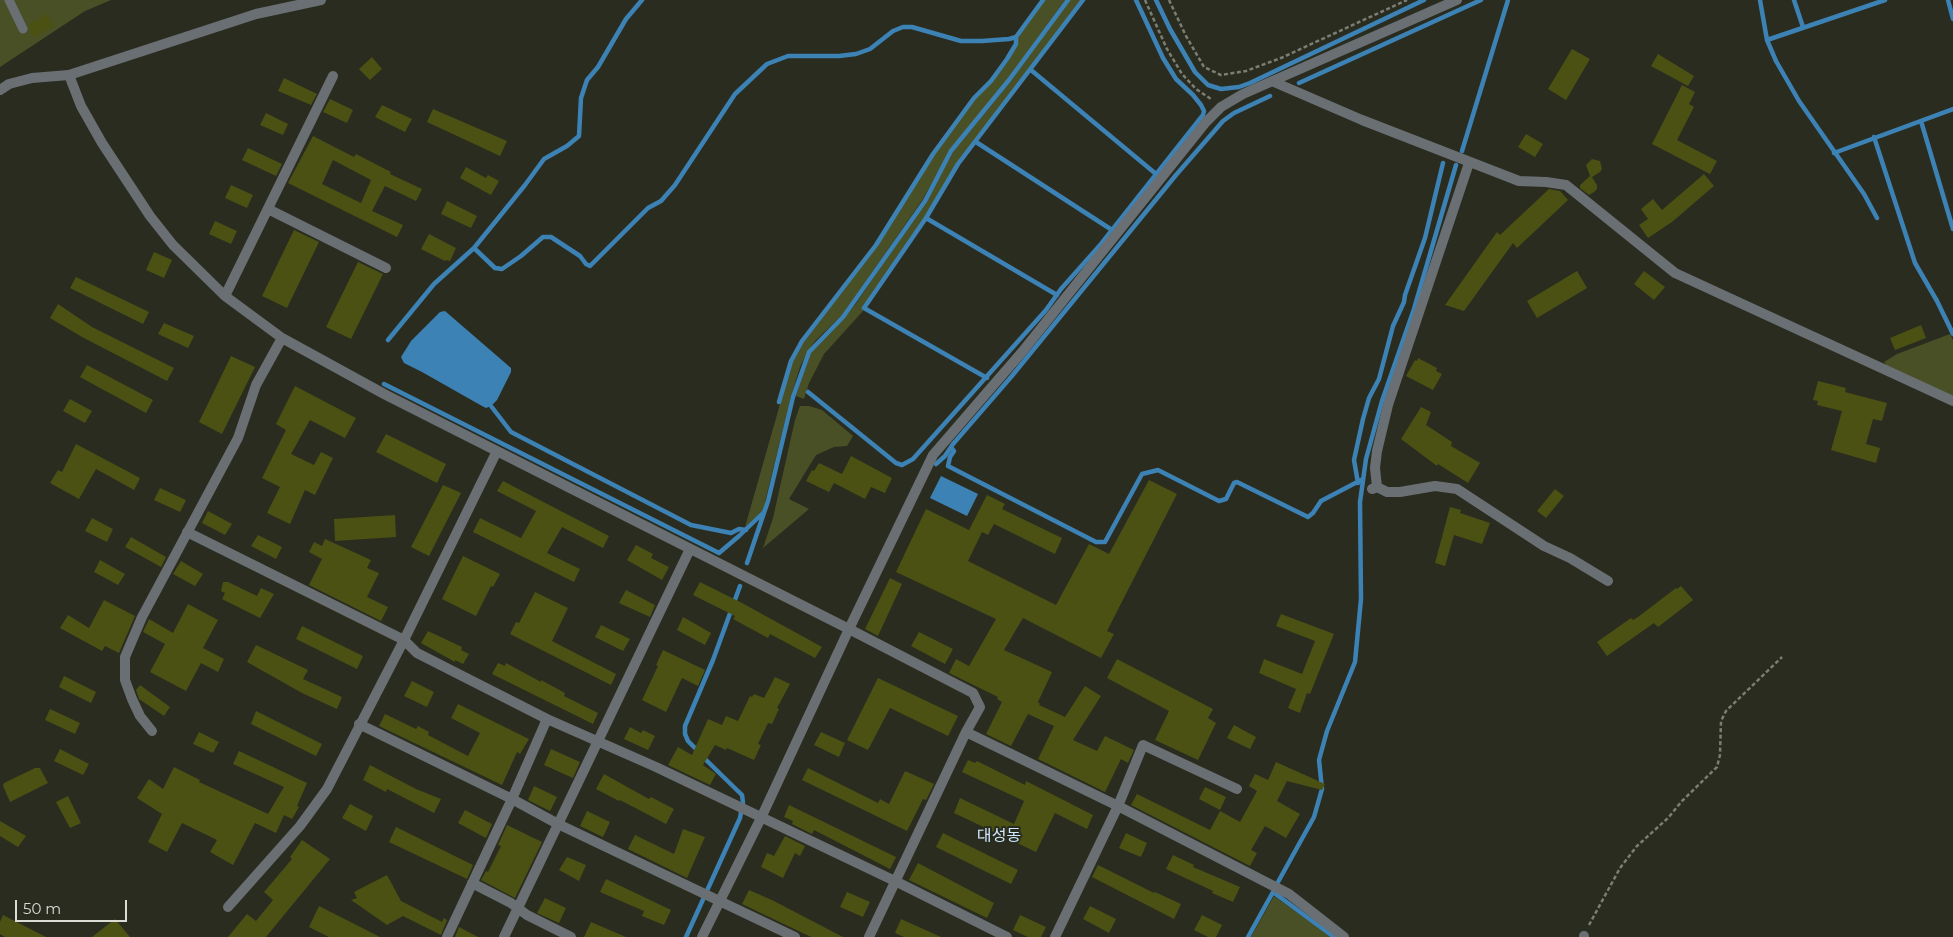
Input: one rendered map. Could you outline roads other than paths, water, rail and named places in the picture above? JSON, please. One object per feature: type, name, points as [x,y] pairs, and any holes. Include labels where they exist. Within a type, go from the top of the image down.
[{"type":"street","points":[[0,90],[9,84],[32,78],[69,75],[256,14],[321,0]]},
{"type":"street","points":[[702,937],[715,899],[760,818],[933,455],[1022,352],[1206,122],[1221,106],[1243,94],[1457,0]]},
{"type":"street","points":[[69,75],[81,106],[102,144],[150,216],[173,245],[225,296],[282,338],[386,395],[974,693],[980,707],[966,732],[897,882],[869,937]]},
{"type":"street","points":[[225,296],[334,76]]},
{"type":"street","points":[[1274,82],[1362,120],[1519,181],[1566,185],[1675,273],[1953,401]]},
{"type":"street","points":[[1469,162],[1388,405],[1376,451],[1374,488],[1387,492],[1400,492],[1435,486],[1456,489],[1544,546],[1570,558],[1608,581]]},
{"type":"street","points":[[268,209],[386,268]]},
{"type":"street","points":[[152,731],[140,716],[132,699],[126,680],[125,657],[142,617],[238,438],[256,385],[282,338]]},
{"type":"street","points":[[228,907],[315,806],[327,789],[404,640],[497,451]]},
{"type":"street","points":[[187,532],[404,640],[417,654],[547,719],[598,740],[897,882],[1007,937]]},
{"type":"street","points":[[504,937],[690,549]]},
{"type":"street","points":[[447,937],[512,799],[547,719]]},
{"type":"street","points":[[359,724],[512,799],[558,824],[794,937]]},
{"type":"street","points":[[966,732],[1118,806],[1289,894],[1344,937]]},
{"type":"street","points":[[1055,937],[1118,806],[1143,745],[1237,789]]},
{"type":"street","points":[[472,883],[518,907],[527,915],[571,937]]},
{"type":"lane","points":[[9,0],[23,29]]},
{"type":"water","points":[[445,311],[511,368],[511,372],[497,400],[491,406],[486,408],[482,406],[404,363],[401,357],[411,341],[440,312]]},
{"type":"water","points":[[941,476],[978,494],[967,516],[930,498]]},
{"type":"waterway","points":[[474,248],[544,159],[567,146],[579,136],[581,98],[587,80],[598,67],[626,19],[642,0]]},
{"type":"waterway","points":[[388,340],[434,284],[474,248],[495,268],[502,269],[543,237],[551,237],[580,256],[590,266],[648,208],[661,201],[675,185],[735,94],[767,64],[788,56],[856,54],[870,49],[893,31],[903,27],[912,27],[961,41],[1009,39],[1016,37],[1043,0]]},
{"type":"waterway","points":[[747,563],[768,501],[793,397],[809,352],[843,317],[925,201],[951,151],[1009,80],[1068,0]]},
{"type":"waterway","points":[[987,378],[864,308],[926,218],[958,164],[1083,0]]},
{"type":"waterway","points":[[808,392],[896,463],[902,465],[913,459],[1046,310],[1203,115],[1204,111],[1201,105],[1176,79],[1163,58],[1136,0]]},
{"type":"waterway","points":[[1156,0],[1170,29],[1195,72],[1208,85],[1221,89],[1239,87],[1250,83],[1424,0]]},
{"type":"waterway","points":[[1299,83],[1481,0]]},
{"type":"waterway","points":[[1462,151],[1508,0]]},
{"type":"waterway","points":[[1760,0],[1767,40],[1776,61],[1799,101],[1864,194],[1877,218]]},
{"type":"waterway","points":[[1794,0],[1803,27]]},
{"type":"waterway","points":[[1767,40],[1885,0]]},
{"type":"waterway","points":[[1948,0],[1953,19]]},
{"type":"waterway","points":[[779,402],[791,361],[802,341],[876,245],[933,154],[974,98],[991,81],[1007,59],[1016,44],[1016,37]]},
{"type":"waterway","points":[[1031,70],[1156,174]]},
{"type":"waterway","points":[[936,464],[945,456],[1176,175],[1223,121],[1234,113],[1270,96]]},
{"type":"waterway","points":[[1834,153],[1953,109]]},
{"type":"waterway","points":[[1921,121],[1953,229]]},
{"type":"waterway","points":[[1874,137],[1915,263],[1953,334]]},
{"type":"waterway","points":[[976,142],[1112,230]]},
{"type":"waterway","points":[[1358,483],[1354,460],[1363,419],[1369,398],[1379,379],[1393,326],[1404,302],[1425,238],[1443,163]]},
{"type":"waterway","points":[[1278,882],[1314,817],[1322,789],[1319,760],[1327,731],[1355,662],[1361,599],[1360,502],[1366,459],[1382,401],[1414,309],[1456,165]]},
{"type":"waterway","points":[[926,218],[1057,295]]},
{"type":"waterway","points":[[384,384],[719,553],[764,512]]},
{"type":"waterway","points":[[491,406],[511,432],[691,525],[731,533],[739,529],[746,530]]},
{"type":"waterway","points":[[951,447],[954,451],[948,466],[1096,542],[1105,542],[1142,474],[1158,470],[1219,501],[1226,499],[1234,483],[1237,482],[1308,517],[1321,501],[1363,479]]},
{"type":"waterway","points":[[698,751],[688,741],[685,734],[685,726],[713,660],[740,586]]},
{"type":"waterway","points":[[686,937],[740,818],[743,802],[742,795],[703,757]]},
{"type":"waterway","points":[[1248,937],[1273,892],[1334,937]]},
{"type":"district","name":"대성동","points":[[999,836]]}]
